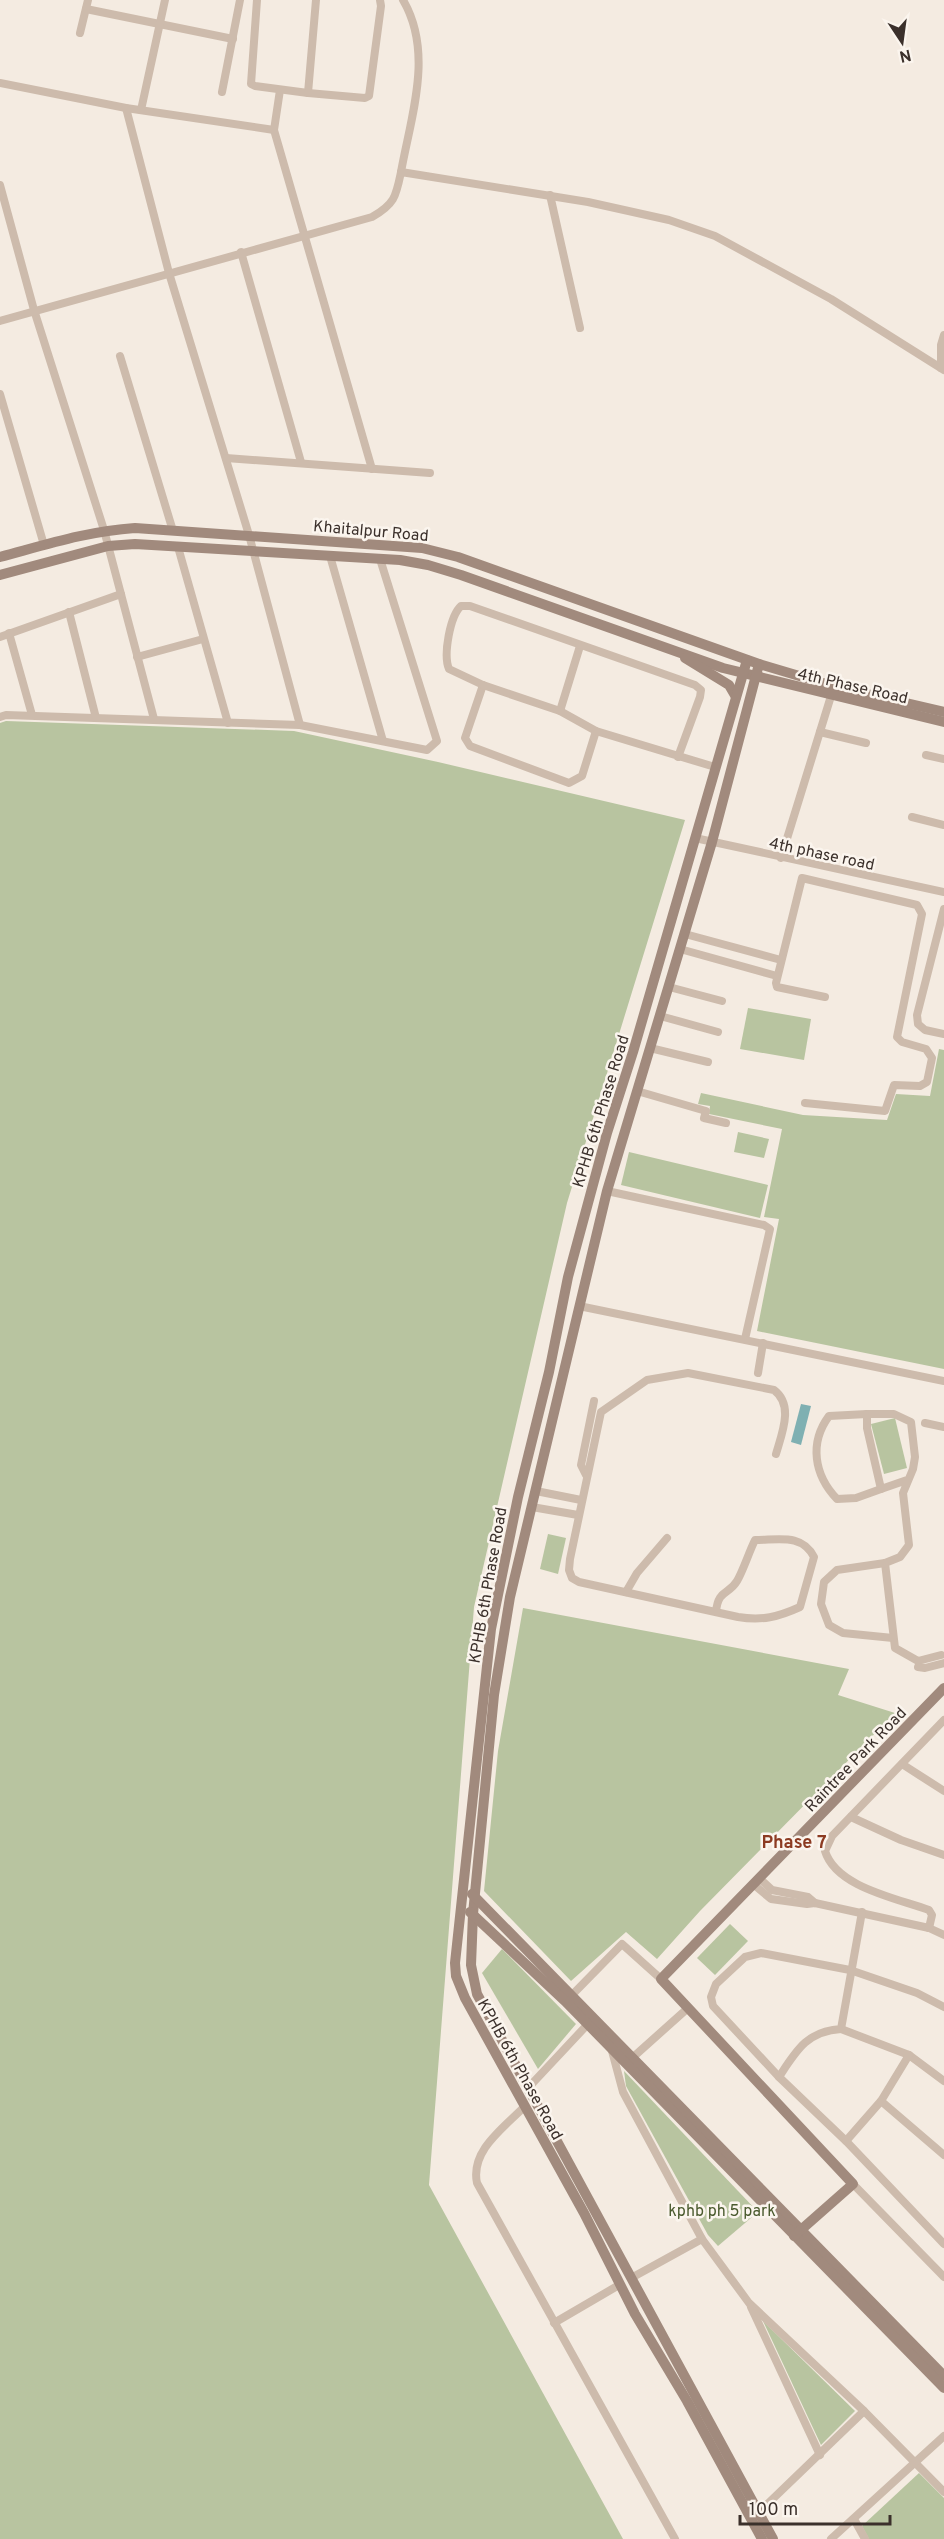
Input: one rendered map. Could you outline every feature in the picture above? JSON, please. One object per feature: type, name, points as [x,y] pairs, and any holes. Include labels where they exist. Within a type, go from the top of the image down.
[{"type":"street","points":[[80,33],[88,0]]},
{"type":"street","points":[[141,110],[165,0]]},
{"type":"street","points":[[222,92],[240,0]]},
{"type":"street","points":[[257,0],[251,84],[280,90],[364,98],[369,96],[380,0]]},
{"type":"street","points":[[308,93],[316,0]]},
{"type":"street","points":[[0,321],[372,217],[391,204],[397,195],[420,68],[413,24],[403,0]]},
{"type":"street","points":[[86,9],[233,39]]},
{"type":"street","points":[[0,83],[126,108],[274,130]]},
{"type":"street","points":[[280,90],[274,130],[372,469]]},
{"type":"street","points":[[126,108],[169,273],[254,552],[300,725]]},
{"type":"street","points":[[401,172],[550,195],[669,220],[715,236],[831,299],[943,369]]},
{"type":"street","points":[[0,185],[34,310],[104,530],[154,719]]},
{"type":"street","points":[[550,195],[580,328]]},
{"type":"street","points":[[241,252],[301,462]]},
{"type":"street","points":[[943,369],[941,345],[944,335]]},
{"type":"street","points":[[120,356],[173,531]]},
{"type":"street","points":[[0,394],[45,545]]},
{"type":"street","points":[[226,458],[429,473]]},
{"type":"street","name":"Khaitalpur Road","points":[[0,557],[104,530],[135,528],[411,547],[458,557],[759,664]]},
{"type":"street","name":"Khaitalpur Road","points":[[0,575],[108,546],[135,544],[380,559],[429,565],[754,677]]},
{"type":"street","points":[[178,547],[228,723]]},
{"type":"street","points":[[330,556],[383,741]]},
{"type":"street","points":[[0,717],[6,715],[300,725],[427,750],[437,741],[380,559]]},
{"type":"street","points":[[0,637],[121,594]]},
{"type":"street","points":[[678,757],[700,690],[695,685],[470,606],[461,606],[455,611],[446,655],[449,669],[483,686],[560,711],[596,731],[678,757],[715,767]]},
{"type":"street","points":[[69,612],[96,718]]},
{"type":"street","points":[[9,633],[32,716]]},
{"type":"street","points":[[137,657],[203,639]]},
{"type":"street","points":[[560,711],[580,646]]},
{"type":"street","points":[[680,652],[692,663],[729,685],[736,697]]},
{"type":"street","name":"KPHB 6th Phase Road","points":[[747,660],[633,1052],[606,1132],[568,1277],[549,1372],[518,1497],[504,1595],[473,1914],[471,1965],[477,1994],[633,2277],[755,2516],[762,2539]]},
{"type":"street","name":"KPHB 6th Phase Road","points":[[759,664],[712,842],[607,1191],[532,1507],[491,1629],[455,1964],[459,1985],[533,2124],[589,2222],[620,2285],[755,2516],[773,2539]]},
{"type":"street","name":"4th Phase Road","points":[[759,664],[833,686],[944,712]]},
{"type":"street","name":"4th Phase Road","points":[[754,677],[944,722]]},
{"type":"street","points":[[483,686],[465,738],[470,746],[568,783],[582,776],[596,731]]},
{"type":"street","points":[[782,858],[831,696]]},
{"type":"street","points":[[819,732],[866,742]]},
{"type":"street","points":[[926,754],[944,759]]},
{"type":"street","points":[[912,817],[944,825]]},
{"type":"street","name":"4th phase road","points":[[694,838],[944,892]]},
{"type":"street","points":[[806,1103],[885,1111],[894,1085],[920,1086],[927,1082],[932,1058],[926,1049],[902,1042],[897,1037],[922,914],[920,908],[917,905],[802,878],[777,976],[777,987],[825,997]]},
{"type":"street","points":[[944,909],[916,1015],[918,1024],[925,1030],[944,1034]]},
{"type":"street","points":[[685,934],[781,960]]},
{"type":"street","points":[[680,949],[777,976]]},
{"type":"street","points":[[669,987],[722,1001]]},
{"type":"street","points":[[660,1016],[718,1032]]},
{"type":"street","points":[[650,1048],[708,1062]]},
{"type":"street","points":[[637,1091],[706,1111],[704,1118],[726,1123]]},
{"type":"street","points":[[607,1191],[765,1225],[770,1229],[745,1339]]},
{"type":"street","points":[[579,1306],[944,1381]]},
{"type":"street","points":[[758,1373],[763,1343]]},
{"type":"street","points":[[716,1612],[717,1601],[737,1582],[755,1540],[796,1540],[808,1546],[814,1557],[800,1607],[780,1616],[759,1620],[716,1612],[579,1582],[572,1578],[569,1570],[576,1515],[601,1413],[647,1380],[688,1373],[774,1390],[782,1396],[785,1403],[784,1426],[776,1454]]},
{"type":"street","points":[[586,1474],[581,1465],[594,1401]]},
{"type":"street","points":[[867,1414],[867,1428],[881,1489]]},
{"type":"street","points":[[893,1638],[843,1633],[829,1625],[821,1604],[824,1582],[837,1570],[885,1563],[900,1557],[909,1545],[903,1493],[907,1480],[914,1470],[915,1457],[911,1422],[894,1414],[829,1416],[821,1427],[816,1442],[816,1459],[822,1480],[837,1499],[856,1498],[907,1480]]},
{"type":"street","points":[[925,1423],[944,1426]]},
{"type":"street","points":[[536,1491],[581,1500]]},
{"type":"street","points":[[532,1507],[576,1515]]},
{"type":"street","points":[[626,1592],[637,1573],[667,1538]]},
{"type":"street","points":[[885,1563],[895,1648],[900,1653],[918,1661],[943,1657]]},
{"type":"street","points":[[918,1667],[925,1668],[943,1657]]},
{"type":"street","name":"Raintree Park Road","points":[[661,1979],[944,1688]]},
{"type":"street","points":[[928,1928],[932,1915],[929,1910],[846,1879],[828,1863],[825,1851],[832,1836],[944,1720]]},
{"type":"street","points":[[902,1764],[944,1791]]},
{"type":"street","points":[[851,1816],[901,1840],[944,1855]]},
{"type":"street","points":[[756,1881],[772,1890],[928,1928],[944,1935]]},
{"type":"street","points":[[463,1887],[475,1896],[571,1996],[628,2061],[944,2376]]},
{"type":"street","points":[[461,1904],[612,2051],[628,2061]]},
{"type":"street","points":[[841,2029],[862,1912]]},
{"type":"street","points":[[571,1996],[622,1944],[661,1979],[853,2184],[944,2277]]},
{"type":"street","points":[[944,2007],[917,1993],[850,1970],[761,1953],[745,1957],[716,1984],[711,1997],[713,2006],[779,2077],[846,2141],[944,2244]]},
{"type":"street","points":[[628,2061],[688,2008]]},
{"type":"street","points":[[528,2088],[587,2025]]},
{"type":"street","points":[[779,2077],[798,2048],[823,2030],[841,2029],[909,2055],[944,2081]]},
{"type":"street","points":[[612,2051],[623,2092],[702,2239],[749,2303],[864,2411],[944,2492]]},
{"type":"street","points":[[846,2141],[881,2101],[909,2055]]},
{"type":"street","points":[[881,2101],[943,2153]]},
{"type":"street","points":[[525,2106],[481,2151],[475,2173],[477,2183],[675,2539]]},
{"type":"street","points":[[798,2232],[853,2184]]},
{"type":"street","points":[[798,2232],[944,2388]]},
{"type":"street","points":[[633,2277],[702,2239]]},
{"type":"street","points":[[554,2323],[620,2285]]},
{"type":"street","points":[[749,2303],[820,2455]]},
{"type":"street","points":[[755,2516],[864,2411]]},
{"type":"street","points":[[831,2539],[944,2436]]},
{"type":"street","points":[[854,2519],[865,2539]]},
{"type":"green space","points":[[6,721],[294,731],[685,820],[567,1203],[474,1607],[429,2185],[623,2539],[0,2539],[0,723]]},
{"type":"green space","points":[[748,1008],[811,1019],[804,1060],[740,1049]]},
{"type":"green space","points":[[939,1049],[944,1050],[944,1369],[757,1331],[779,1219],[764,1217],[782,1129],[709,1114],[710,1106],[698,1104],[701,1093],[803,1115],[887,1120],[896,1094],[930,1096]]},
{"type":"green space","points":[[738,1132],[769,1139],[764,1158],[734,1152]]},
{"type":"green space","points":[[629,1152],[768,1185],[760,1218],[621,1185]]},
{"type":"green space","points":[[895,1418],[907,1468],[884,1474],[871,1424]]},
{"type":"green space","points":[[548,1534],[566,1538],[558,1574],[540,1569]]},
{"type":"green space","points":[[523,1608],[849,1669],[838,1695],[895,1713],[700,1911],[657,1959],[626,1932],[571,1981],[484,1891],[498,1751]]},
{"type":"green space","points":[[730,1924],[748,1941],[715,1975],[697,1958]]},
{"type":"green space","points":[[502,1949],[576,2024],[538,2069],[482,1973]]},
{"type":"green space","name":"kphb ph 5 park","points":[[624,2071],[758,2212],[718,2246],[708,2235],[626,2086]]},
{"type":"green space","points":[[763,2321],[855,2411],[821,2445]]},
{"type":"green space","points":[[919,2473],[944,2498],[944,2539],[869,2539],[862,2526]]},
{"type":"water","points":[[801,1404],[811,1406],[801,1445],[791,1442]]},
{"type":"district","name":"Phase 7","points":[[794,1842]]}]
